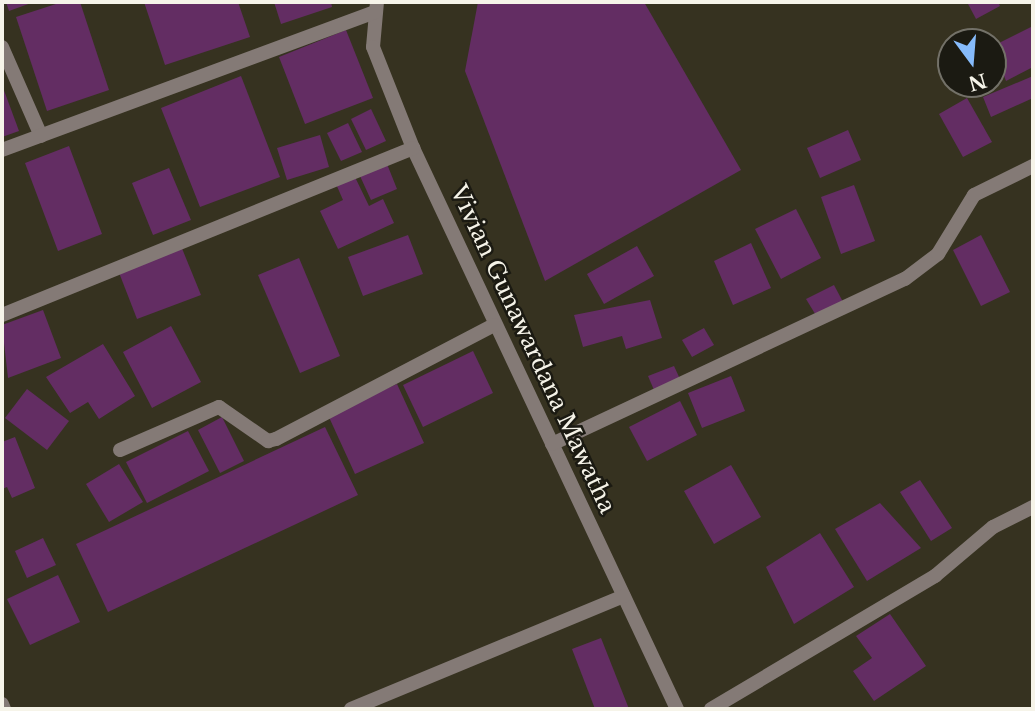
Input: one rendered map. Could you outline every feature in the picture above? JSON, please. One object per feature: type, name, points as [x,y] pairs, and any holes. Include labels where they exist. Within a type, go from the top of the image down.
[{"type":"street","points":[[2,150],[376,7]]},
{"type":"street","name":"Vivian Gunawardana Mawatha","points":[[376,7],[373,47],[413,148],[677,709]]},
{"type":"street","points":[[2,47],[41,136]]},
{"type":"street","points":[[2,315],[413,148]]},
{"type":"street","points":[[552,444],[905,279],[938,254],[974,195],[1033,166]]},
{"type":"street","points":[[120,450],[219,407],[268,441],[276,439],[494,325]]},
{"type":"street","points":[[710,709],[935,576],[993,527],[1033,507]]},
{"type":"street","points":[[351,709],[624,596]]},
{"type":"street","points":[[2,704],[5,709]]},
{"type":"building","points":[[6,2],[34,2],[9,11]]},
{"type":"building","points":[[62,2],[80,2],[109,90],[47,111],[16,17]]},
{"type":"building","points":[[144,2],[238,2],[250,37],[165,65]]},
{"type":"building","points":[[274,2],[331,2],[332,7],[281,24]]},
{"type":"building","points":[[478,2],[644,2],[741,170],[545,281],[465,71]]},
{"type":"building","points":[[967,2],[998,2],[1000,6],[976,19]]},
{"type":"building","points":[[1033,26],[1033,67],[1007,80],[1007,39]]},
{"type":"building","points":[[346,30],[373,98],[305,124],[279,57]]},
{"type":"building","points":[[241,76],[280,177],[200,207],[161,108]]},
{"type":"building","points":[[1033,76],[1033,98],[991,117],[983,98],[1007,98],[1007,87]]},
{"type":"building","points":[[2,85],[19,131],[2,137]]},
{"type":"building","points":[[967,98],[992,142],[963,157],[939,114]]},
{"type":"building","points":[[371,109],[386,141],[366,150],[351,119]]},
{"type":"building","points":[[348,123],[362,152],[341,161],[327,133]]},
{"type":"building","points":[[848,130],[861,160],[820,178],[807,148]]},
{"type":"building","points":[[320,135],[329,167],[287,180],[277,148]]},
{"type":"building","points":[[69,146],[102,234],[58,251],[25,163]]},
{"type":"building","points":[[387,164],[397,189],[371,200],[360,176]]},
{"type":"building","points":[[169,168],[191,220],[153,235],[132,183]]},
{"type":"building","points":[[354,175],[369,206],[383,199],[394,223],[338,249],[320,211],[343,200],[336,184]]},
{"type":"building","points":[[854,185],[875,241],[841,254],[821,197]]},
{"type":"building","points":[[796,209],[821,258],[781,279],[755,229]]},
{"type":"building","points":[[408,235],[423,274],[363,296],[348,257]]},
{"type":"building","points":[[981,235],[1010,292],[981,306],[953,250]]},
{"type":"building","points":[[751,243],[771,288],[733,305],[714,261]]},
{"type":"building","points":[[181,246],[201,295],[137,319],[118,270]]},
{"type":"building","points":[[637,246],[654,276],[604,304],[587,274]]},
{"type":"building","points":[[299,258],[340,356],[300,373],[258,275]]},
{"type":"building","points":[[834,285],[843,302],[817,317],[806,299]]},
{"type":"building","points":[[650,300],[662,338],[626,349],[622,336],[583,347],[574,315]]},
{"type":"building","points":[[43,310],[61,358],[8,378],[2,325]]},
{"type":"building","points":[[171,326],[201,382],[152,408],[123,352]]},
{"type":"building","points":[[704,328],[714,345],[692,357],[682,340]]},
{"type":"building","points":[[103,344],[135,396],[99,419],[88,402],[70,413],[46,377]]},
{"type":"building","points":[[473,351],[493,393],[423,427],[403,385]]},
{"type":"building","points":[[674,366],[680,379],[654,390],[648,376]]},
{"type":"building","points":[[731,376],[745,411],[702,428],[688,393]]},
{"type":"building","points":[[397,384],[424,443],[355,474],[328,415]]},
{"type":"building","points":[[27,389],[69,421],[47,450],[5,418]]},
{"type":"building","points":[[680,401],[697,435],[647,461],[629,427]]},
{"type":"building","points":[[222,417],[244,461],[220,473],[198,430]]},
{"type":"building","points":[[325,427],[358,495],[108,612],[76,544]]},
{"type":"building","points":[[188,431],[209,471],[147,503],[126,462]]},
{"type":"building","points":[[15,437],[35,488],[12,498],[7,487],[2,489],[2,442]]},
{"type":"building","points":[[119,464],[143,502],[109,522],[86,484]]},
{"type":"building","points":[[731,465],[761,517],[714,544],[684,491]]},
{"type":"building","points":[[920,480],[952,528],[931,541],[900,492]]},
{"type":"building","points":[[880,503],[921,548],[867,581],[835,529]]},
{"type":"building","points":[[820,533],[854,587],[794,624],[766,567]]},
{"type":"building","points":[[43,538],[56,565],[27,578],[15,551]]},
{"type":"building","points":[[58,575],[80,622],[30,645],[7,599]]},
{"type":"building","points":[[890,614],[926,666],[874,701],[853,671],[872,658],[856,636]]},
{"type":"building","points":[[601,638],[629,709],[595,709],[572,649]]}]
